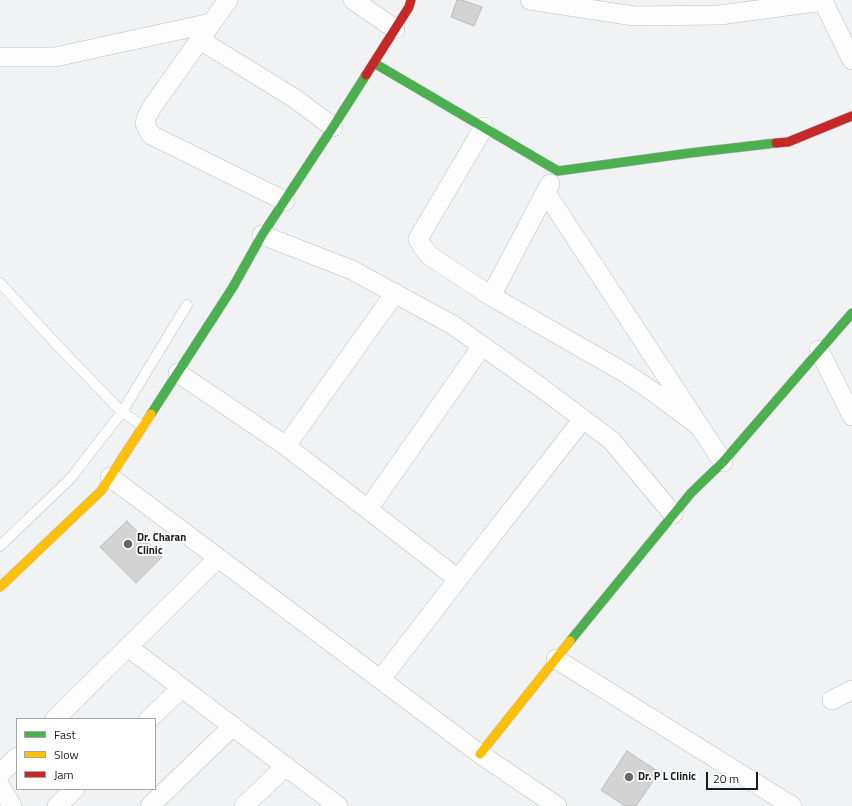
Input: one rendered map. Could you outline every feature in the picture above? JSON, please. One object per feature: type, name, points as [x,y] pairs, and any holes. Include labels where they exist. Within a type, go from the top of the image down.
[{"type":"street","points":[[228,0],[152,107],[145,123],[149,132],[153,136],[285,201]]},
{"type":"street","points":[[353,0],[395,29]]},
{"type":"street","points":[[0,587],[101,491],[233,287],[262,235],[374,63],[409,7],[411,0]]},
{"type":"street","points":[[530,0],[720,14],[823,0],[852,60]]},
{"type":"street","points":[[0,57],[55,57],[211,23]]},
{"type":"street","points":[[200,40],[294,98],[333,127]]},
{"type":"street","points":[[374,63],[558,171],[690,153],[788,142],[852,116]]},
{"type":"street","points":[[484,127],[418,239],[422,246],[430,256],[491,296],[627,374],[699,426]]},
{"type":"street","points":[[491,296],[558,171]]},
{"type":"street","points":[[546,193],[699,426],[717,468]]},
{"type":"street","points":[[262,235],[352,270],[453,325],[611,440],[673,514]]},
{"type":"street","points":[[286,446],[395,293]]},
{"type":"street","points":[[480,754],[673,514],[717,468],[852,313]]},
{"type":"street","points":[[368,509],[482,346]]},
{"type":"street","points":[[819,350],[852,416]]},
{"type":"street","points":[[178,373],[286,446],[458,579]]},
{"type":"street","points":[[381,679],[582,419]]},
{"type":"street","points":[[110,477],[480,754],[557,806]]},
{"type":"street","points":[[56,718],[218,558]]},
{"type":"street","points":[[128,646],[338,806]]},
{"type":"street","points":[[556,659],[792,806]]},
{"type":"street","points":[[150,718],[182,688]]},
{"type":"street","points":[[832,700],[852,690]]},
{"type":"street","points":[[150,806],[233,726]]},
{"type":"street","points":[[0,774],[16,758]]},
{"type":"street","points":[[244,806],[286,766]]},
{"type":"street","points":[[0,786],[12,806]]},
{"type":"street","points":[[57,806],[74,790]]},
{"type":"lane","points":[[0,283],[122,412],[144,426]]},
{"type":"lane","points":[[0,546],[70,479],[122,412],[187,305]]},
{"type":"building","points":[[457,0],[462,0],[482,7],[474,26],[451,17]]},
{"type":"building","points":[[127,521],[162,557],[136,583],[100,547]]},
{"type":"building","points":[[627,751],[659,772],[636,806],[625,806],[601,790]]},
{"type":"traffic: fast","points":[[374,63],[558,171],[776,143]]},
{"type":"traffic: fast","points":[[151,414],[233,287],[262,235],[366,75]]},
{"type":"traffic: fast","points":[[570,641],[691,493],[723,462],[852,313]]},
{"type":"traffic: slow","points":[[0,587],[101,491],[151,414]]},
{"type":"traffic: slow","points":[[480,754],[570,641]]},
{"type":"traffic: jam","points":[[366,75],[409,7],[411,0]]},
{"type":"traffic: jam","points":[[776,143],[788,142],[852,116]]},
{"type":"place","name":"Dr. Charan Clinic","points":[[128,544]]},
{"type":"place","name":"Dr. P L Clinic","points":[[629,777]]}]
